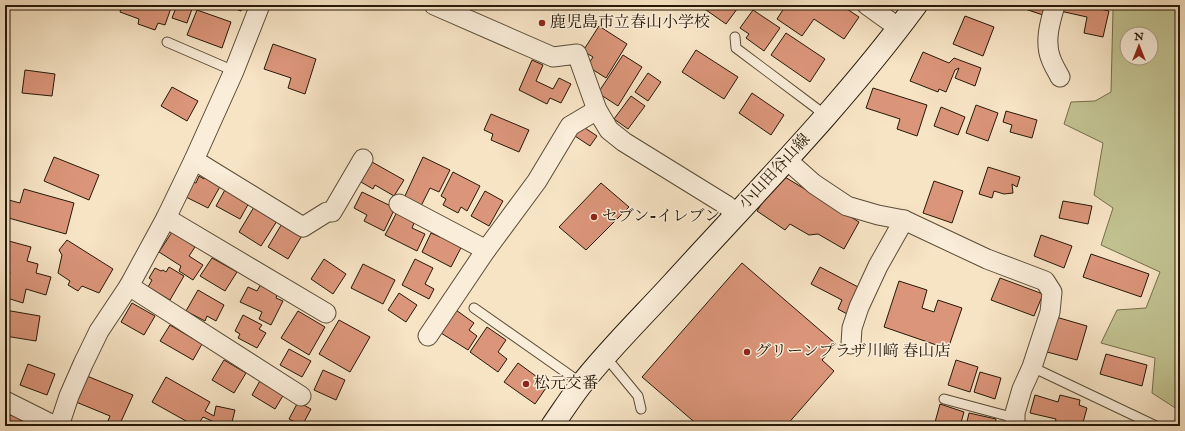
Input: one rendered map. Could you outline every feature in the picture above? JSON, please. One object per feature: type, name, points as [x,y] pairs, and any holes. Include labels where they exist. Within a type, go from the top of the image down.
[{"type":"main road","name":"小山田谷山線","points":[[552,426],[580,386],[605,356],[736,213],[787,160],[825,117],[899,28],[916,5]]},
{"type":"street","points":[[60,426],[69,396],[82,364],[99,331],[129,286],[166,218],[194,160],[234,71],[260,5]]},
{"type":"street","points":[[434,5],[553,56],[577,54],[597,110],[609,130],[624,142],[726,205],[736,213]]},
{"type":"street","points":[[867,5],[899,28]]},
{"type":"street","points":[[1055,5],[1049,23],[1048,41],[1050,58],[1060,77]]},
{"type":"street","points":[[428,336],[486,250],[537,181],[570,126],[597,110]]},
{"type":"street","points":[[194,160],[303,227],[327,212],[332,212],[363,159]]},
{"type":"street","points":[[787,160],[814,184],[847,206],[878,215],[904,220],[987,258],[1045,282],[1052,292],[1050,312],[1032,367],[1022,389],[1015,413],[1015,422]]},
{"type":"street","points":[[399,204],[486,250]]},
{"type":"street","points":[[166,218],[326,313]]},
{"type":"street","points":[[851,344],[852,328],[859,307],[878,266],[904,220]]},
{"type":"street","points":[[129,286],[301,396]]},
{"type":"street","points":[[5,400],[55,426]]},
{"type":"lane","points":[[735,37],[736,48],[816,108],[825,117]]},
{"type":"lane","points":[[167,42],[234,71]]},
{"type":"lane","points":[[474,308],[571,376],[580,386]]},
{"type":"lane","points":[[605,356],[638,396],[641,409]]},
{"type":"lane","points":[[1032,367],[1156,426]]},
{"type":"lane","points":[[944,399],[1015,422]]},
{"type":"green space","points":[[1117,5],[1180,5],[1180,411],[1152,393],[1155,358],[1101,343],[1117,310],[1146,308],[1160,272],[1101,245],[1113,208],[1094,195],[1103,143],[1064,124],[1071,102],[1095,101],[1111,92],[1113,10]]},
{"type":"building","points":[[122,5],[163,5],[171,8],[165,25],[158,23],[155,30],[138,24],[139,19],[120,12]]},
{"type":"building","points":[[177,5],[192,9],[187,23],[172,18]]},
{"type":"building","points":[[225,5],[243,5],[241,11]]},
{"type":"building","points":[[699,5],[740,5],[726,24]]},
{"type":"building","points":[[786,5],[841,5],[859,17],[844,39],[814,19],[802,36],[777,19]]},
{"type":"building","points":[[1016,5],[1049,5],[1046,16]]},
{"type":"building","points":[[1061,5],[1101,5],[1100,9],[1109,11],[1103,37],[1084,33],[1087,17],[1060,11]]},
{"type":"building","points":[[197,10],[231,22],[222,48],[187,35]]},
{"type":"building","points":[[753,10],[780,28],[764,51],[746,38],[749,34],[740,28]]},
{"type":"building","points":[[965,16],[994,27],[983,56],[953,44]]},
{"type":"building","points":[[599,26],[627,44],[606,78],[587,66],[593,57],[583,51]]},
{"type":"building","points":[[786,33],[825,59],[810,82],[771,55]]},
{"type":"building","points":[[273,44],[316,59],[305,94],[288,88],[291,78],[264,69]]},
{"type":"building","points":[[696,50],[738,77],[724,99],[682,72]]},
{"type":"building","points":[[923,52],[949,63],[954,58],[981,68],[975,86],[955,78],[959,68],[955,70],[946,92],[939,89],[938,92],[910,81]]},
{"type":"building","points":[[623,55],[642,67],[618,106],[598,93]]},
{"type":"building","points":[[532,60],[543,65],[536,81],[553,89],[559,78],[571,84],[561,103],[550,98],[547,104],[519,90]]},
{"type":"building","points":[[25,70],[55,74],[52,96],[22,93]]},
{"type":"building","points":[[648,73],[661,82],[648,101],[635,92]]},
{"type":"building","points":[[172,87],[198,101],[187,121],[161,106]]},
{"type":"building","points":[[873,88],[927,105],[917,136],[897,129],[900,119],[866,108]]},
{"type":"building","points":[[752,93],[784,115],[771,135],[739,113]]},
{"type":"building","points":[[631,96],[645,106],[628,129],[614,119]]},
{"type":"building","points":[[976,105],[998,113],[988,141],[966,133]]},
{"type":"building","points":[[941,107],[965,117],[958,135],[934,126]]},
{"type":"building","points":[[1006,111],[1037,120],[1032,138],[1010,132],[1012,125],[1003,122]]},
{"type":"building","points":[[491,114],[529,130],[519,152],[491,140],[493,134],[484,130]]},
{"type":"building","points":[[579,124],[597,136],[590,146],[572,134]]},
{"type":"building","points":[[54,157],[99,175],[89,200],[44,181]]},
{"type":"building","points":[[423,157],[450,170],[439,192],[430,188],[421,206],[404,198]]},
{"type":"building","points":[[372,162],[404,180],[394,196],[375,185],[373,189],[361,182]]},
{"type":"building","points":[[988,167],[1020,177],[1017,187],[1012,184],[1013,193],[1004,194],[994,191],[992,198],[979,194]]},
{"type":"building","points":[[453,172],[480,186],[467,211],[461,207],[458,213],[443,205],[446,199],[441,196]]},
{"type":"building","points":[[780,174],[859,222],[844,249],[818,234],[809,235],[790,224],[785,230],[757,211]]},
{"type":"building","points":[[206,175],[222,183],[208,208],[184,196],[192,182],[196,183],[199,176],[204,179]]},
{"type":"building","points":[[934,181],[963,191],[952,223],[923,213]]},
{"type":"building","name":"セブン-イレブン","points":[[601,183],[629,207],[586,250],[559,227]]},
{"type":"building","points":[[226,188],[250,201],[240,219],[216,206]]},
{"type":"building","points":[[24,189],[74,203],[66,234],[5,217],[5,199],[20,203]]},
{"type":"building","points":[[485,191],[503,201],[489,226],[471,216]]},
{"type":"building","points":[[362,192],[395,208],[384,231],[364,221],[367,215],[354,208]]},
{"type":"building","points":[[1063,201],[1092,206],[1088,224],[1059,218]]},
{"type":"building","points":[[254,207],[277,221],[261,246],[239,232]]},
{"type":"building","points":[[397,212],[415,221],[412,228],[425,234],[417,251],[385,235]]},
{"type":"building","points":[[283,222],[303,234],[288,259],[268,247]]},
{"type":"building","points":[[172,232],[195,247],[189,256],[203,265],[193,280],[179,271],[181,266],[159,252]]},
{"type":"building","points":[[431,233],[440,237],[442,234],[463,244],[451,267],[422,252]]},
{"type":"building","points":[[1041,235],[1072,246],[1064,268],[1034,256]]},
{"type":"building","points":[[5,240],[31,247],[27,261],[38,264],[36,273],[51,277],[46,295],[26,289],[23,303],[7,298],[9,290],[5,289],[10,272],[5,270]]},
{"type":"building","points":[[67,240],[113,269],[99,293],[82,286],[78,291],[68,285],[70,281],[58,273],[62,255],[59,250]]},
{"type":"building","points":[[1091,254],[1149,274],[1141,297],[1083,277]]},
{"type":"building","points":[[212,258],[237,272],[225,291],[200,276]]},
{"type":"building","points":[[324,259],[346,274],[333,294],[311,279]]},
{"type":"building","points":[[415,259],[433,268],[425,284],[434,289],[429,299],[402,285]]},
{"type":"building","name":"グリーンプラザ川﨑 春山店","points":[[742,263],[836,344],[822,360],[834,371],[786,426],[699,426],[642,377]]},
{"type":"building","points":[[363,264],[395,280],[383,304],[351,288]]},
{"type":"building","points":[[169,267],[184,276],[170,300],[148,287],[152,280],[149,278],[155,268],[166,272]]},
{"type":"building","points":[[820,267],[860,288],[847,314],[838,309],[842,300],[811,284]]},
{"type":"building","points":[[1000,278],[1043,294],[1034,316],[991,300]]},
{"type":"building","points":[[899,281],[927,290],[922,308],[934,312],[938,300],[962,308],[948,349],[884,327]]},
{"type":"building","points":[[261,284],[278,292],[276,298],[283,301],[271,325],[259,319],[262,312],[240,302],[248,287],[257,291]]},
{"type":"building","points":[[198,290],[224,305],[216,321],[207,316],[205,321],[186,311]]},
{"type":"building","points":[[399,293],[417,305],[406,322],[388,310]]},
{"type":"building","points":[[132,303],[155,316],[144,335],[121,322]]},
{"type":"building","points":[[5,310],[40,316],[36,341],[5,336]]},
{"type":"building","points":[[456,310],[474,323],[469,330],[477,336],[468,350],[441,333]]},
{"type":"building","points":[[298,311],[325,327],[309,355],[281,338]]},
{"type":"building","points":[[243,315],[262,325],[259,329],[266,333],[257,348],[238,338],[240,334],[235,331]]},
{"type":"building","points":[[1056,317],[1087,326],[1077,360],[1047,352]]},
{"type":"building","points":[[339,320],[370,337],[350,372],[319,354]]},
{"type":"building","points":[[170,325],[202,344],[193,360],[160,341]]},
{"type":"building","points":[[487,327],[506,340],[498,352],[507,359],[498,372],[470,352]]},
{"type":"building","points":[[289,349],[311,361],[302,377],[280,365]]},
{"type":"building","points":[[1106,354],[1147,365],[1142,386],[1100,374]]},
{"type":"building","points":[[224,360],[246,373],[234,393],[212,380]]},
{"type":"building","points":[[956,360],[978,367],[970,392],[948,385]]},
{"type":"building","name":"松元交番","points":[[518,363],[548,385],[535,404],[504,382]]},
{"type":"building","points":[[28,364],[55,374],[47,395],[20,385]]},
{"type":"building","points":[[323,370],[345,380],[336,400],[314,390]]},
{"type":"building","points":[[980,372],[1001,378],[995,399],[974,392]]},
{"type":"building","points":[[87,376],[133,395],[119,426],[106,426],[110,416],[76,402]]},
{"type":"building","points":[[166,377],[210,402],[205,411],[214,416],[216,406],[235,410],[231,426],[213,426],[214,422],[203,417],[197,426],[195,426],[152,402]]},
{"type":"building","points":[[261,379],[284,394],[275,409],[252,395]]},
{"type":"building","points":[[1035,395],[1058,402],[1060,395],[1080,400],[1079,405],[1087,408],[1082,426],[1054,426],[1056,419],[1030,413]]},
{"type":"building","points":[[298,402],[311,409],[302,426],[289,419]]},
{"type":"building","points":[[940,404],[964,412],[960,426],[934,426]]},
{"type":"building","points":[[13,413],[26,426],[5,426],[5,421]]},
{"type":"building","points":[[969,413],[996,419],[995,426],[966,426]]},
{"type":"place","name":"鹿児島市立春山小学校","points":[[542,23]]},
{"type":"place","name":"セブン-イレブン","points":[[594,217]]},
{"type":"place","name":"グリーンプラザ川﨑 春山店","points":[[747,352]]},
{"type":"place","name":"松元交番","points":[[526,384]]}]
